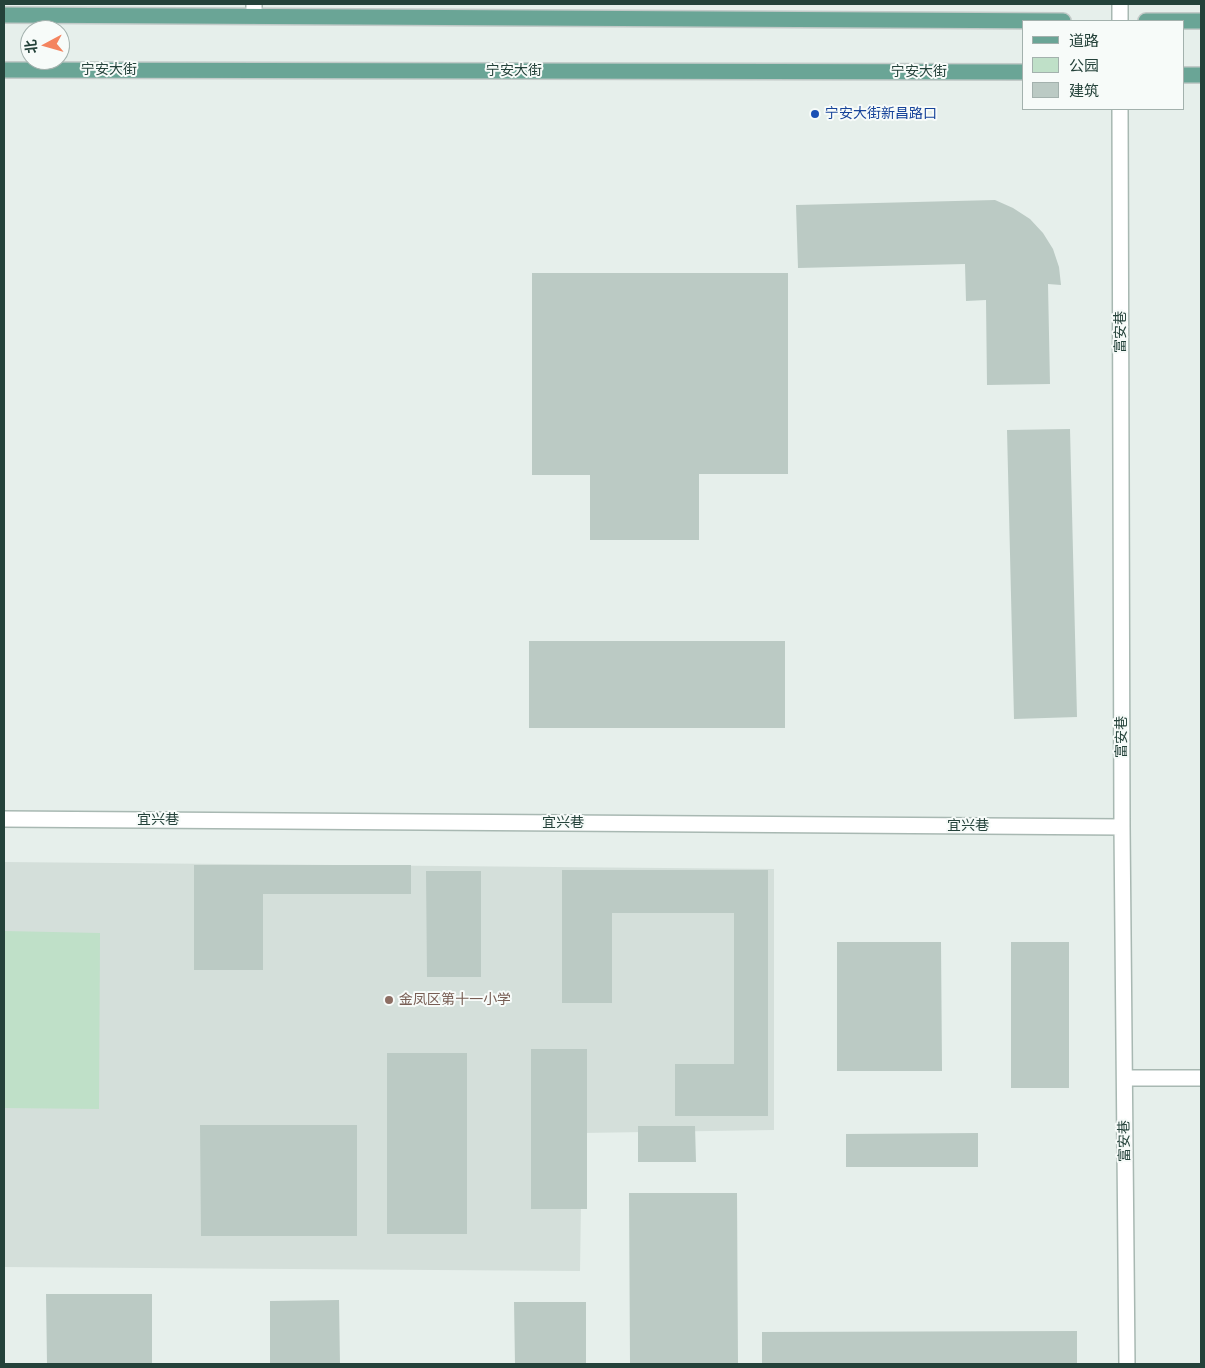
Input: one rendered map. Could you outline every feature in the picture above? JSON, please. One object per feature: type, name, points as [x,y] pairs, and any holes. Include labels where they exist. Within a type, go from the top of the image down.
[{"type":"main road","points":[[4,14],[254,10],[1022,20]]},
{"type":"main road","points":[[1185,20],[1201,20]]},
{"type":"main road","name":"宁安大街","points":[[4,70],[1022,72]]},
{"type":"main road","points":[[1185,75],[1201,75]]},
{"type":"street","points":[[1120,4],[1120,20]]},
{"type":"street","name":"富安巷","points":[[1120,110],[1122,827],[1128,1364]]},
{"type":"street","name":"宜兴巷","points":[[4,819],[1122,827]]},
{"type":"street","points":[[1125,1078],[1201,1078]]},
{"type":"shaded area","name":"金凤区第十一小学","points":[[4,862],[774,869],[774,1130],[582,1133],[580,1271],[4,1267]]},
{"type":"green space","points":[[4,931],[100,933],[99,1109],[4,1108]]},
{"type":"building","points":[[995,200],[1013,208],[1030,219],[1043,233],[1053,249],[1059,267],[1061,285],[1048,284],[1050,384],[987,385],[986,300],[966,301],[965,264],[798,268],[796,205]]},
{"type":"building","points":[[532,273],[788,273],[788,474],[699,474],[699,540],[590,540],[590,475],[532,475]]},
{"type":"building","points":[[1070,429],[1077,717],[1014,719],[1007,430]]},
{"type":"building","points":[[529,641],[785,641],[785,728],[529,728]]},
{"type":"building","points":[[194,865],[411,865],[411,894],[263,894],[263,970],[194,970]]},
{"type":"building","points":[[562,870],[768,870],[768,1116],[675,1116],[675,1064],[734,1064],[734,913],[612,913],[612,1003],[562,1003]]},
{"type":"building","points":[[426,871],[481,871],[481,977],[427,977]]},
{"type":"building","points":[[837,942],[941,942],[942,1071],[837,1071]]},
{"type":"building","points":[[1011,942],[1069,942],[1069,1088],[1011,1088]]},
{"type":"building","points":[[531,1049],[587,1049],[587,1209],[531,1209]]},
{"type":"building","points":[[387,1053],[467,1053],[467,1234],[387,1234]]},
{"type":"building","points":[[200,1125],[357,1125],[357,1236],[201,1236]]},
{"type":"building","points":[[638,1126],[695,1126],[696,1162],[638,1162]]},
{"type":"building","points":[[978,1133],[978,1167],[846,1167],[846,1134]]},
{"type":"building","points":[[629,1193],[737,1193],[738,1364],[630,1364]]},
{"type":"building","points":[[46,1294],[152,1294],[152,1364],[47,1364]]},
{"type":"building","points":[[339,1300],[340,1364],[270,1364],[270,1301]]},
{"type":"building","points":[[514,1302],[586,1302],[586,1364],[515,1364]]},
{"type":"building","points":[[1077,1331],[1077,1364],[762,1364],[762,1332]]},
{"type":"place","name":"宁安大街新昌路口","points":[[815,114]]},
{"type":"place","name":"金凤区第十一小学","points":[[389,1000]]}]
